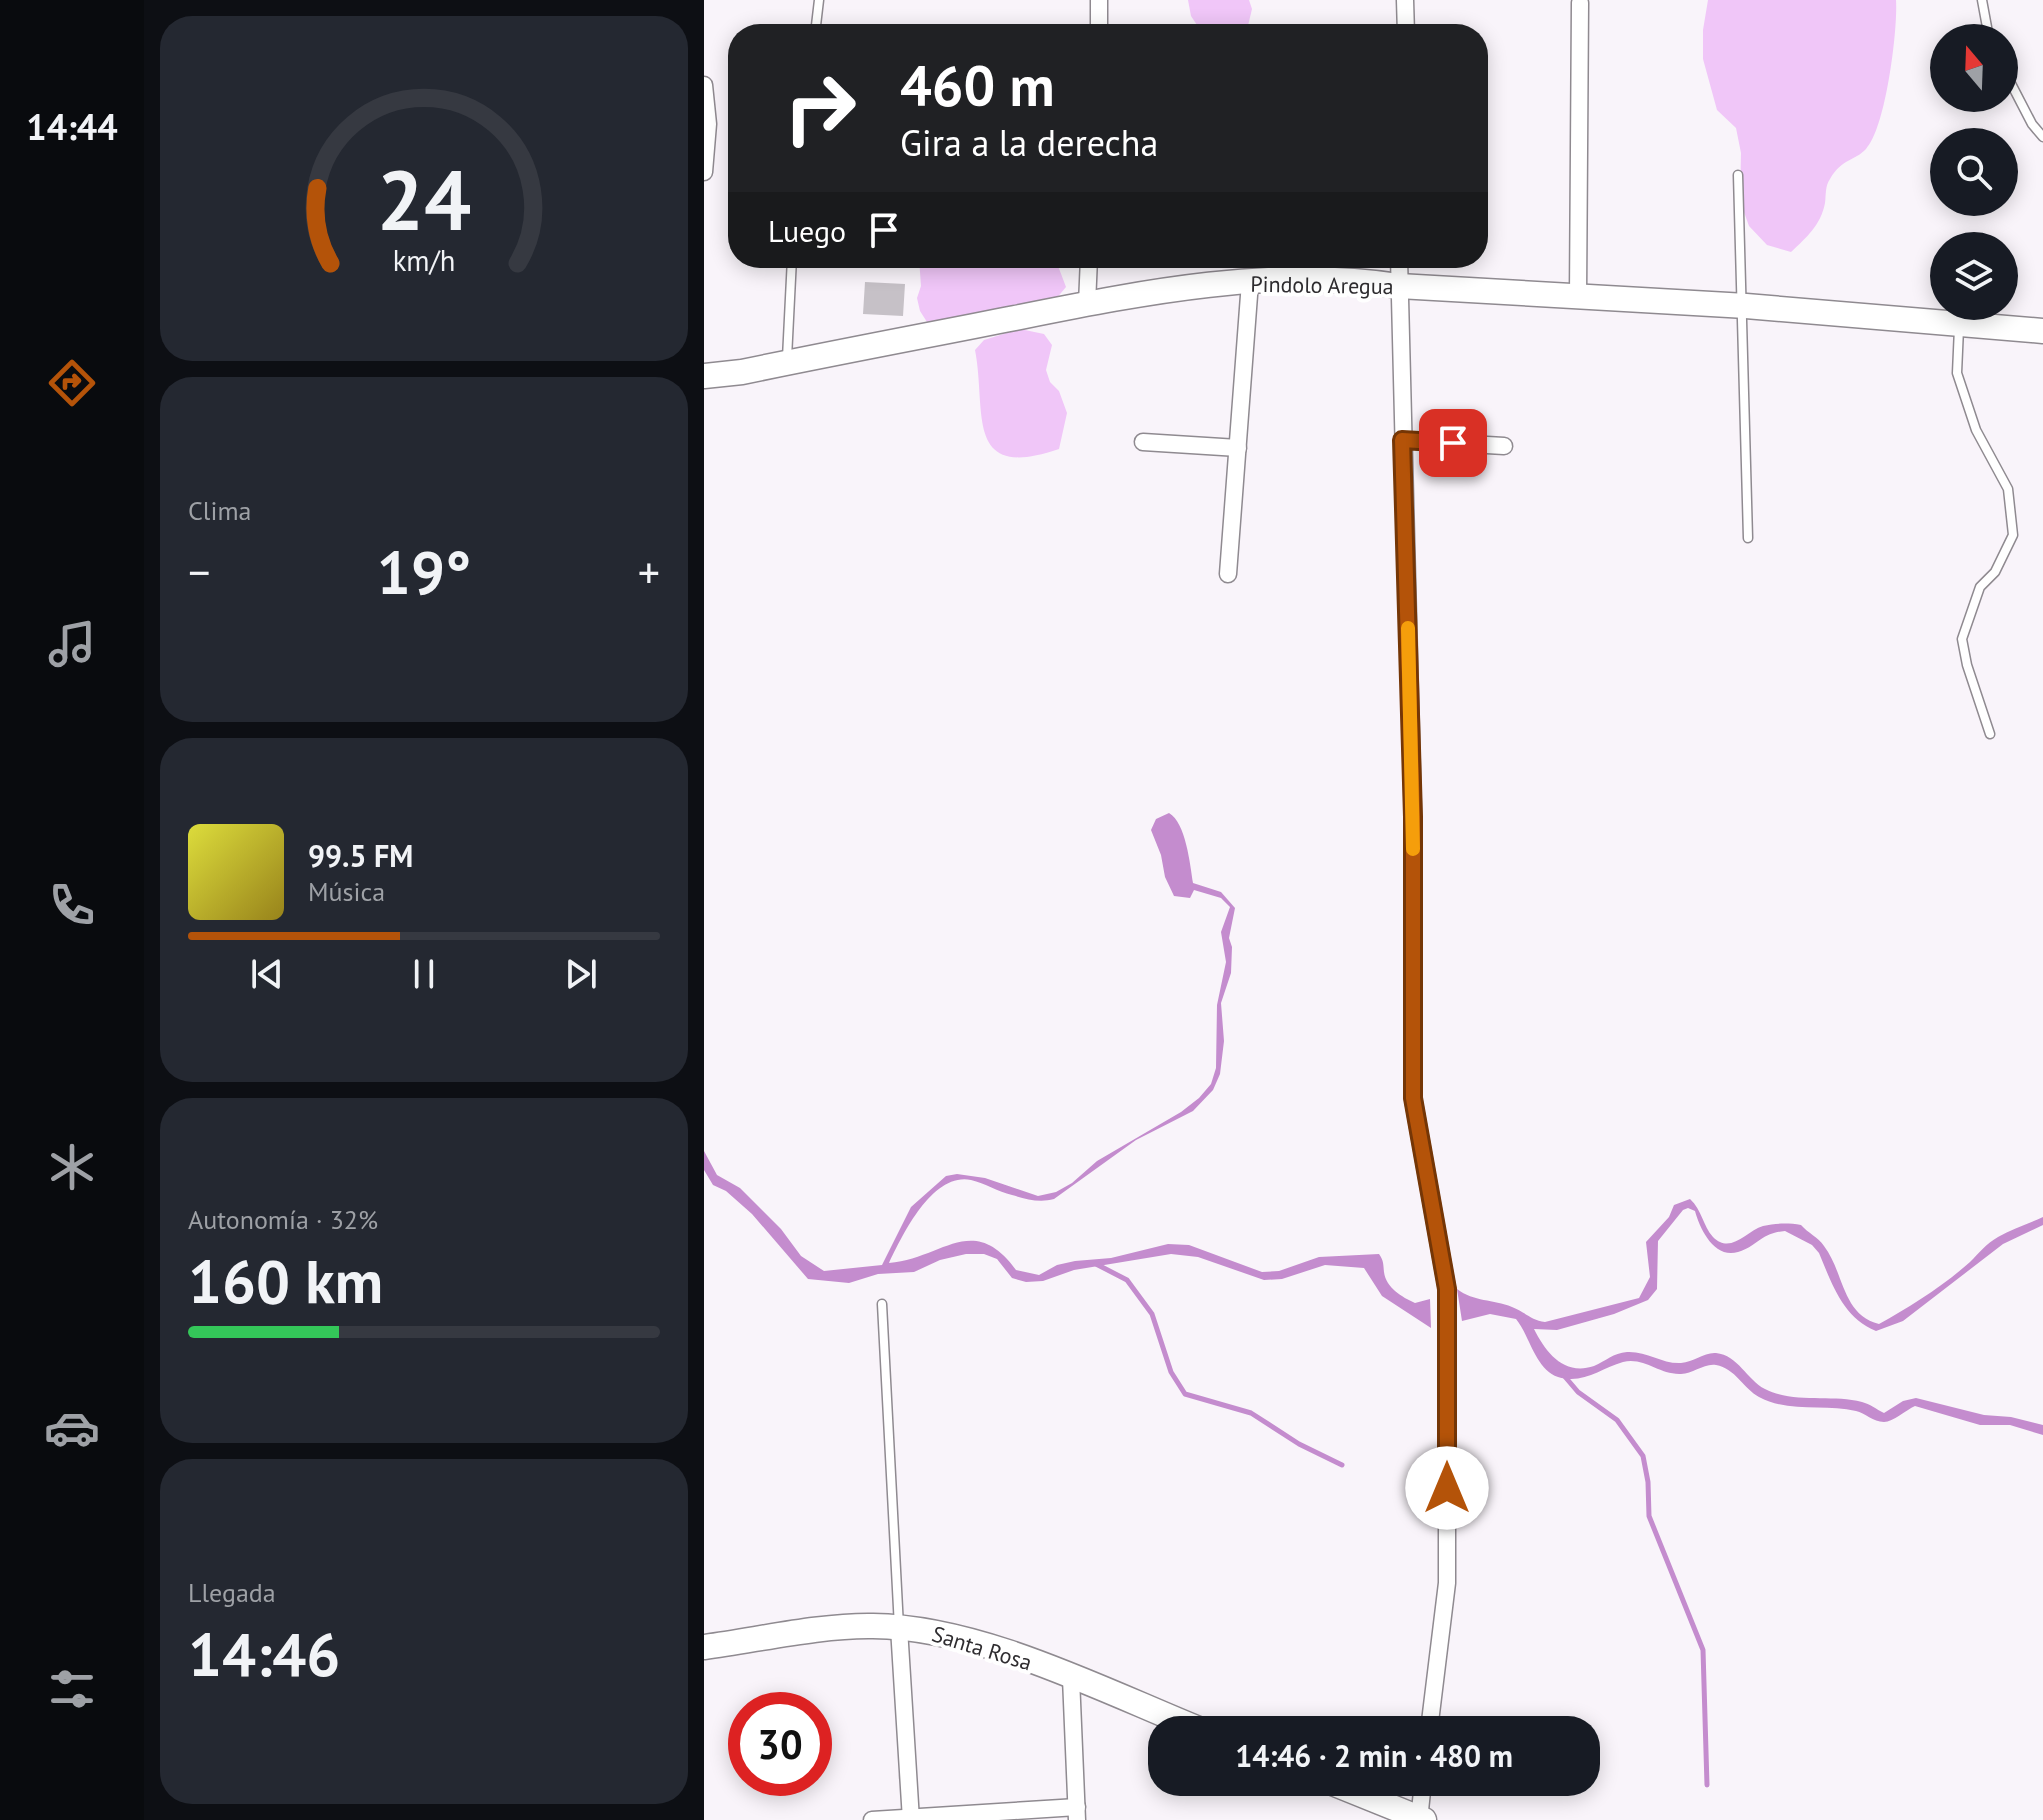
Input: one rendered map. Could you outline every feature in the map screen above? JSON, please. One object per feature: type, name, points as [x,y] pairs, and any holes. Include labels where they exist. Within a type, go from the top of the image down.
[{"type":"main road","name":"Pindolo Aregua","points":[[704,376],[1166,288],[1250,282],[1369,281],[1399,286],[1742,306],[2043,331]]},
{"type":"main road","name":"Santa Rosa","points":[[704,1647],[871,1626],[927,1630],[989,1647],[1166,1716]]},
{"type":"main road","points":[[1364,1796],[1420,1819]]},
{"type":"street","points":[[1099,0],[1099,24]]},
{"type":"street","points":[[1405,0],[1406,24]]},
{"type":"street","points":[[1578,297],[1580,3]]},
{"type":"street","points":[[704,85],[708,124],[704,172]]},
{"type":"street","points":[[1087,304],[1089,268]]},
{"type":"street","points":[[1399,268],[1413,817],[1413,1098],[1447,1289],[1447,1583],[1431,1716]]},
{"type":"street","points":[[1228,574],[1250,282]]},
{"type":"street","points":[[1402,440],[1504,446]]},
{"type":"street","points":[[1143,442],[1238,448]]},
{"type":"street","points":[[899,1628],[911,1819]]},
{"type":"street","points":[[872,1820],[1077,1813],[1071,1678]]},
{"type":"street","points":[[1420,1819],[1422,1796]]},
{"type":"lane","points":[[816,24],[819,0]]},
{"type":"lane","points":[[1982,0],[1986,24]]},
{"type":"lane","points":[[2018,97],[2032,124],[2043,137]]},
{"type":"lane","points":[[1738,175],[1748,538]]},
{"type":"lane","points":[[787,362],[792,268]]},
{"type":"lane","points":[[1960,324],[1957,373],[1976,430],[2008,489],[2013,535],[1995,572],[1980,587],[1962,639],[1967,665],[1990,734]]},
{"type":"lane","points":[[882,1304],[899,1628]]},
{"type":"shaded area","points":[[1188,0],[1249,0],[1252,9],[1248,24],[1196,24],[1191,16]]},
{"type":"shaded area","points":[[1708,0],[1896,0],[1889,78],[1873,138],[1862,153],[1835,172],[1827,185],[1820,218],[1791,252],[1767,245],[1749,226],[1740,201],[1741,153],[1736,128],[1717,110],[1703,59],[1703,30]]},
{"type":"shaded area","points":[[920,268],[1059,268],[1066,287],[1050,306],[939,326],[927,322],[920,311],[917,298],[921,286]]},
{"type":"shaded area","points":[[1020,329],[1044,334],[1052,345],[1046,370],[1050,382],[1059,391],[1067,413],[1059,449],[1028,457],[1007,456],[993,448],[986,435],[975,350],[984,340]]},
{"type":"shaded area","points":[[1169,813],[1180,825],[1193,883],[1221,892],[1235,908],[1229,938],[1232,947],[1231,973],[1221,1003],[1224,1041],[1220,1074],[1213,1090],[1193,1111],[1136,1140],[1054,1199],[1027,1199],[971,1180],[957,1180],[944,1186],[920,1208],[889,1263],[971,1241],[985,1243],[1016,1270],[1039,1275],[1057,1265],[1111,1258],[1168,1244],[1189,1245],[1262,1272],[1279,1271],[1319,1257],[1379,1254],[1385,1278],[1395,1291],[1415,1303],[1430,1299],[1431,1328],[1382,1296],[1364,1268],[1325,1265],[1282,1279],[1264,1280],[1198,1257],[1171,1254],[1074,1270],[1043,1281],[1026,1282],[1012,1278],[997,1259],[984,1254],[966,1254],[940,1260],[914,1272],[878,1274],[849,1283],[808,1279],[752,1214],[726,1191],[713,1185],[704,1170],[704,1151],[717,1175],[740,1188],[781,1229],[801,1256],[824,1271],[882,1265],[911,1207],[946,1176],[957,1174],[985,1178],[1038,1196],[1056,1192],[1072,1183],[1097,1161],[1181,1112],[1211,1084],[1216,1068],[1217,1005],[1226,962],[1221,932],[1230,907],[1221,898],[1194,890],[1190,898],[1174,896],[1151,830],[1156,819]]},
{"type":"shaded area","points":[[1690,1199],[1713,1237],[1726,1244],[1763,1226],[1801,1225],[1819,1240],[1831,1256],[1845,1291],[1858,1312],[1879,1324],[1938,1288],[1998,1237],[2043,1217],[2043,1225],[2003,1244],[1903,1321],[1876,1331],[1847,1309],[1812,1245],[1785,1231],[1770,1234],[1738,1252],[1722,1251],[1709,1241],[1695,1211],[1688,1208],[1658,1241],[1657,1289],[1648,1300],[1614,1314],[1557,1330],[1534,1329],[1550,1354],[1565,1365],[1583,1368],[1627,1352],[1681,1363],[1716,1353],[1730,1358],[1759,1385],[1776,1394],[1850,1400],[1865,1403],[1884,1413],[1903,1401],[1916,1398],[1984,1415],[2011,1417],[2043,1425],[2043,1435],[2010,1425],[1980,1425],[1915,1406],[1884,1422],[1844,1409],[1782,1405],[1759,1397],[1729,1370],[1716,1365],[1673,1374],[1631,1361],[1584,1377],[1567,1379],[1550,1373],[1538,1360],[1516,1319],[1490,1314],[1462,1321],[1457,1289],[1470,1296],[1505,1304],[1545,1322],[1639,1298],[1650,1277],[1646,1242],[1669,1217],[1674,1205]]},
{"type":"building","points":[[865,282],[905,284],[903,316],[863,314]]},
{"type":"waterway","points":[[1096,1264],[1127,1280],[1152,1314],[1171,1372],[1185,1394],[1251,1413],[1299,1444],[1342,1465]]},
{"type":"waterway","points":[[1561,1372],[1578,1392],[1617,1420],[1643,1456],[1649,1516],[1703,1650],[1707,1785]]},
{"type":"slow traffic","points":[[1408,628],[1413,849]]},
{"type":"route","points":[[1447,1488],[1447,1289],[1413,1098],[1413,817],[1402,440],[1453,443]]}]
